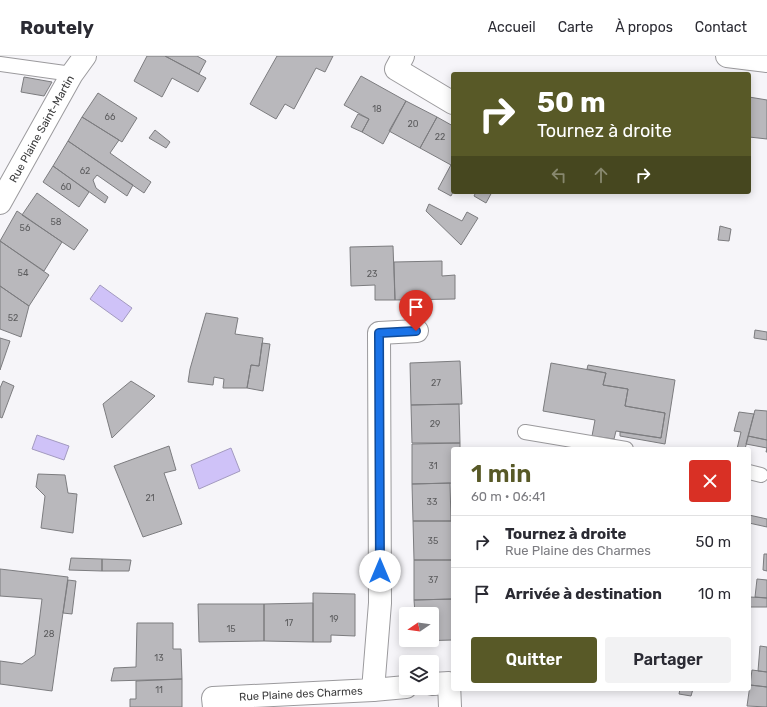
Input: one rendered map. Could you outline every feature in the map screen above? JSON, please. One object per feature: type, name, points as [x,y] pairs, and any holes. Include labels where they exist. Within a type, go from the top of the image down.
[{"type":"street","name":"Rue Plaine Saint-Martin","points":[[0,203],[72,74],[85,56]]},
{"type":"street","points":[[403,56],[396,70],[451,103]]},
{"type":"street","points":[[727,56],[767,61]]},
{"type":"street","name":"Rue Plaine des Charmes","points":[[373,690],[380,603],[379,333],[416,331]]},
{"type":"street","points":[[439,684],[449,683],[450,707]]},
{"type":"street","name":"Rue Plaine des Charmes","points":[[214,707],[213,698],[399,688]]},
{"type":"lane","points":[[0,64],[72,74]]},
{"type":"lane","points":[[525,432],[614,447]]},
{"type":"shaded area","points":[[100,285],[132,308],[122,322],[90,299]]},
{"type":"shaded area","points":[[37,435],[69,446],[64,460],[32,449]]},
{"type":"shaded area","points":[[231,448],[240,471],[199,489],[191,465]]},
{"type":"building","points":[[147,56],[165,56],[206,78],[198,92],[172,78],[162,97],[134,81]]},
{"type":"building","points":[[165,56],[197,56],[206,61],[199,74]]},
{"type":"building","points":[[277,56],[333,56],[325,72],[316,68],[294,109],[285,104],[276,119],[250,104]]},
{"type":"building","points":[[361,76],[406,101],[383,144],[362,132],[369,119],[344,105]]},
{"type":"building","points":[[24,77],[52,82],[44,96],[21,92]]},
{"type":"building","points":[[98,93],[137,118],[122,142],[82,117]]},
{"type":"building","points":[[751,97],[767,100],[767,139],[751,137]]},
{"type":"building","points":[[406,101],[437,117],[420,148],[389,131]]},
{"type":"building","points":[[358,114],[369,119],[362,132],[351,127]]},
{"type":"building","points":[[82,117],[119,140],[110,153],[151,182],[144,193],[68,141]]},
{"type":"building","points":[[437,117],[451,125],[451,165],[420,148]]},
{"type":"building","points":[[155,130],[170,142],[166,148],[149,138]]},
{"type":"building","points":[[68,141],[133,185],[127,196],[97,175],[93,180],[96,188],[108,197],[105,203],[53,166]]},
{"type":"building","points":[[451,165],[451,196],[438,189]]},
{"type":"building","points":[[53,166],[89,192],[79,207],[43,182]]},
{"type":"building","points":[[37,193],[88,230],[74,250],[22,215]]},
{"type":"building","points":[[475,194],[491,194],[486,203],[474,196]]},
{"type":"building","points":[[429,204],[462,221],[467,212],[478,218],[461,245],[426,211]]},
{"type":"building","points":[[17,211],[62,242],[44,271],[0,241]]},
{"type":"building","points":[[720,226],[731,229],[729,241],[718,240]]},
{"type":"building","points":[[0,241],[49,275],[29,306],[0,286]]},
{"type":"building","points":[[393,246],[395,300],[375,300],[375,285],[351,286],[350,247]]},
{"type":"building","points":[[442,261],[442,276],[455,275],[455,299],[395,300],[394,262]]},
{"type":"building","points":[[0,286],[29,306],[21,337],[0,329]]},
{"type":"building","points":[[206,313],[238,318],[235,334],[263,338],[259,366],[251,365],[247,388],[223,388],[224,379],[214,377],[213,385],[188,382],[190,369]]},
{"type":"building","points":[[755,330],[767,332],[767,340],[754,338]]},
{"type":"building","points":[[0,338],[10,341],[0,370]]},
{"type":"building","points":[[262,343],[270,344],[263,391],[247,388],[251,365],[259,366]]},
{"type":"building","points":[[460,361],[462,404],[411,405],[410,363]]},
{"type":"building","points":[[551,363],[606,373],[603,385],[628,389],[625,406],[665,413],[661,438],[616,431],[614,439],[592,436],[595,420],[543,411]]},
{"type":"building","points":[[588,365],[675,380],[665,444],[620,436],[620,432],[661,438],[665,413],[625,406],[628,389],[603,385],[606,373],[587,369]]},
{"type":"building","points":[[3,381],[14,386],[2,418],[0,417],[0,388]]},
{"type":"building","points":[[131,381],[155,396],[112,438],[103,404]]},
{"type":"building","points":[[459,404],[460,443],[412,443],[411,405]]},
{"type":"building","points":[[755,410],[767,411],[767,440],[748,436]]},
{"type":"building","points":[[739,412],[754,414],[746,447],[737,447],[741,432],[734,431]]},
{"type":"building","points":[[748,436],[767,440],[767,448],[746,444]]},
{"type":"building","points":[[460,443],[460,447],[451,447],[451,483],[412,484],[412,444]]},
{"type":"building","points":[[169,446],[176,470],[164,473],[182,524],[143,537],[114,466]]},
{"type":"building","points":[[38,474],[65,475],[68,493],[77,494],[73,533],[41,528],[45,496],[36,487]]},
{"type":"building","points":[[450,483],[451,521],[413,521],[412,484]]},
{"type":"building","points":[[751,515],[767,519],[767,527],[751,523]]},
{"type":"building","points":[[413,521],[451,521],[451,560],[414,560]]},
{"type":"building","points":[[764,554],[767,554],[767,571],[763,570]]},
{"type":"building","points":[[71,558],[102,559],[102,571],[69,570]]},
{"type":"building","points":[[102,559],[131,560],[129,571],[102,571]]},
{"type":"building","points":[[414,560],[451,560],[451,599],[414,600]]},
{"type":"building","points":[[0,569],[68,577],[52,691],[0,684],[0,661],[22,664],[35,655],[42,599],[0,596]]},
{"type":"building","points":[[757,579],[767,580],[767,598],[755,597]]},
{"type":"building","points":[[68,580],[76,581],[72,614],[63,613]]},
{"type":"building","points":[[313,593],[355,594],[355,636],[331,635],[331,642],[313,642]]},
{"type":"building","points":[[751,597],[767,598],[767,607],[751,607]]},
{"type":"building","points":[[451,599],[451,640],[439,640],[439,607],[414,607],[414,600]]},
{"type":"building","points":[[313,603],[313,642],[264,641],[264,604]]},
{"type":"building","points":[[198,604],[264,604],[264,641],[199,642]]},
{"type":"building","points":[[137,623],[173,623],[173,649],[181,649],[182,679],[111,681],[114,668],[136,667]]},
{"type":"building","points":[[760,646],[767,647],[767,672],[758,671]]},
{"type":"building","points":[[752,670],[767,672],[767,687],[751,685]]},
{"type":"building","points":[[182,679],[182,707],[130,707],[130,699],[136,699],[136,681]]},
{"type":"building","points":[[751,685],[767,687],[767,707],[747,706]]},
{"type":"building","points":[[680,691],[692,691],[691,696],[679,694]]},
{"type":"route","points":[[380,571],[379,333],[416,331]]}]
